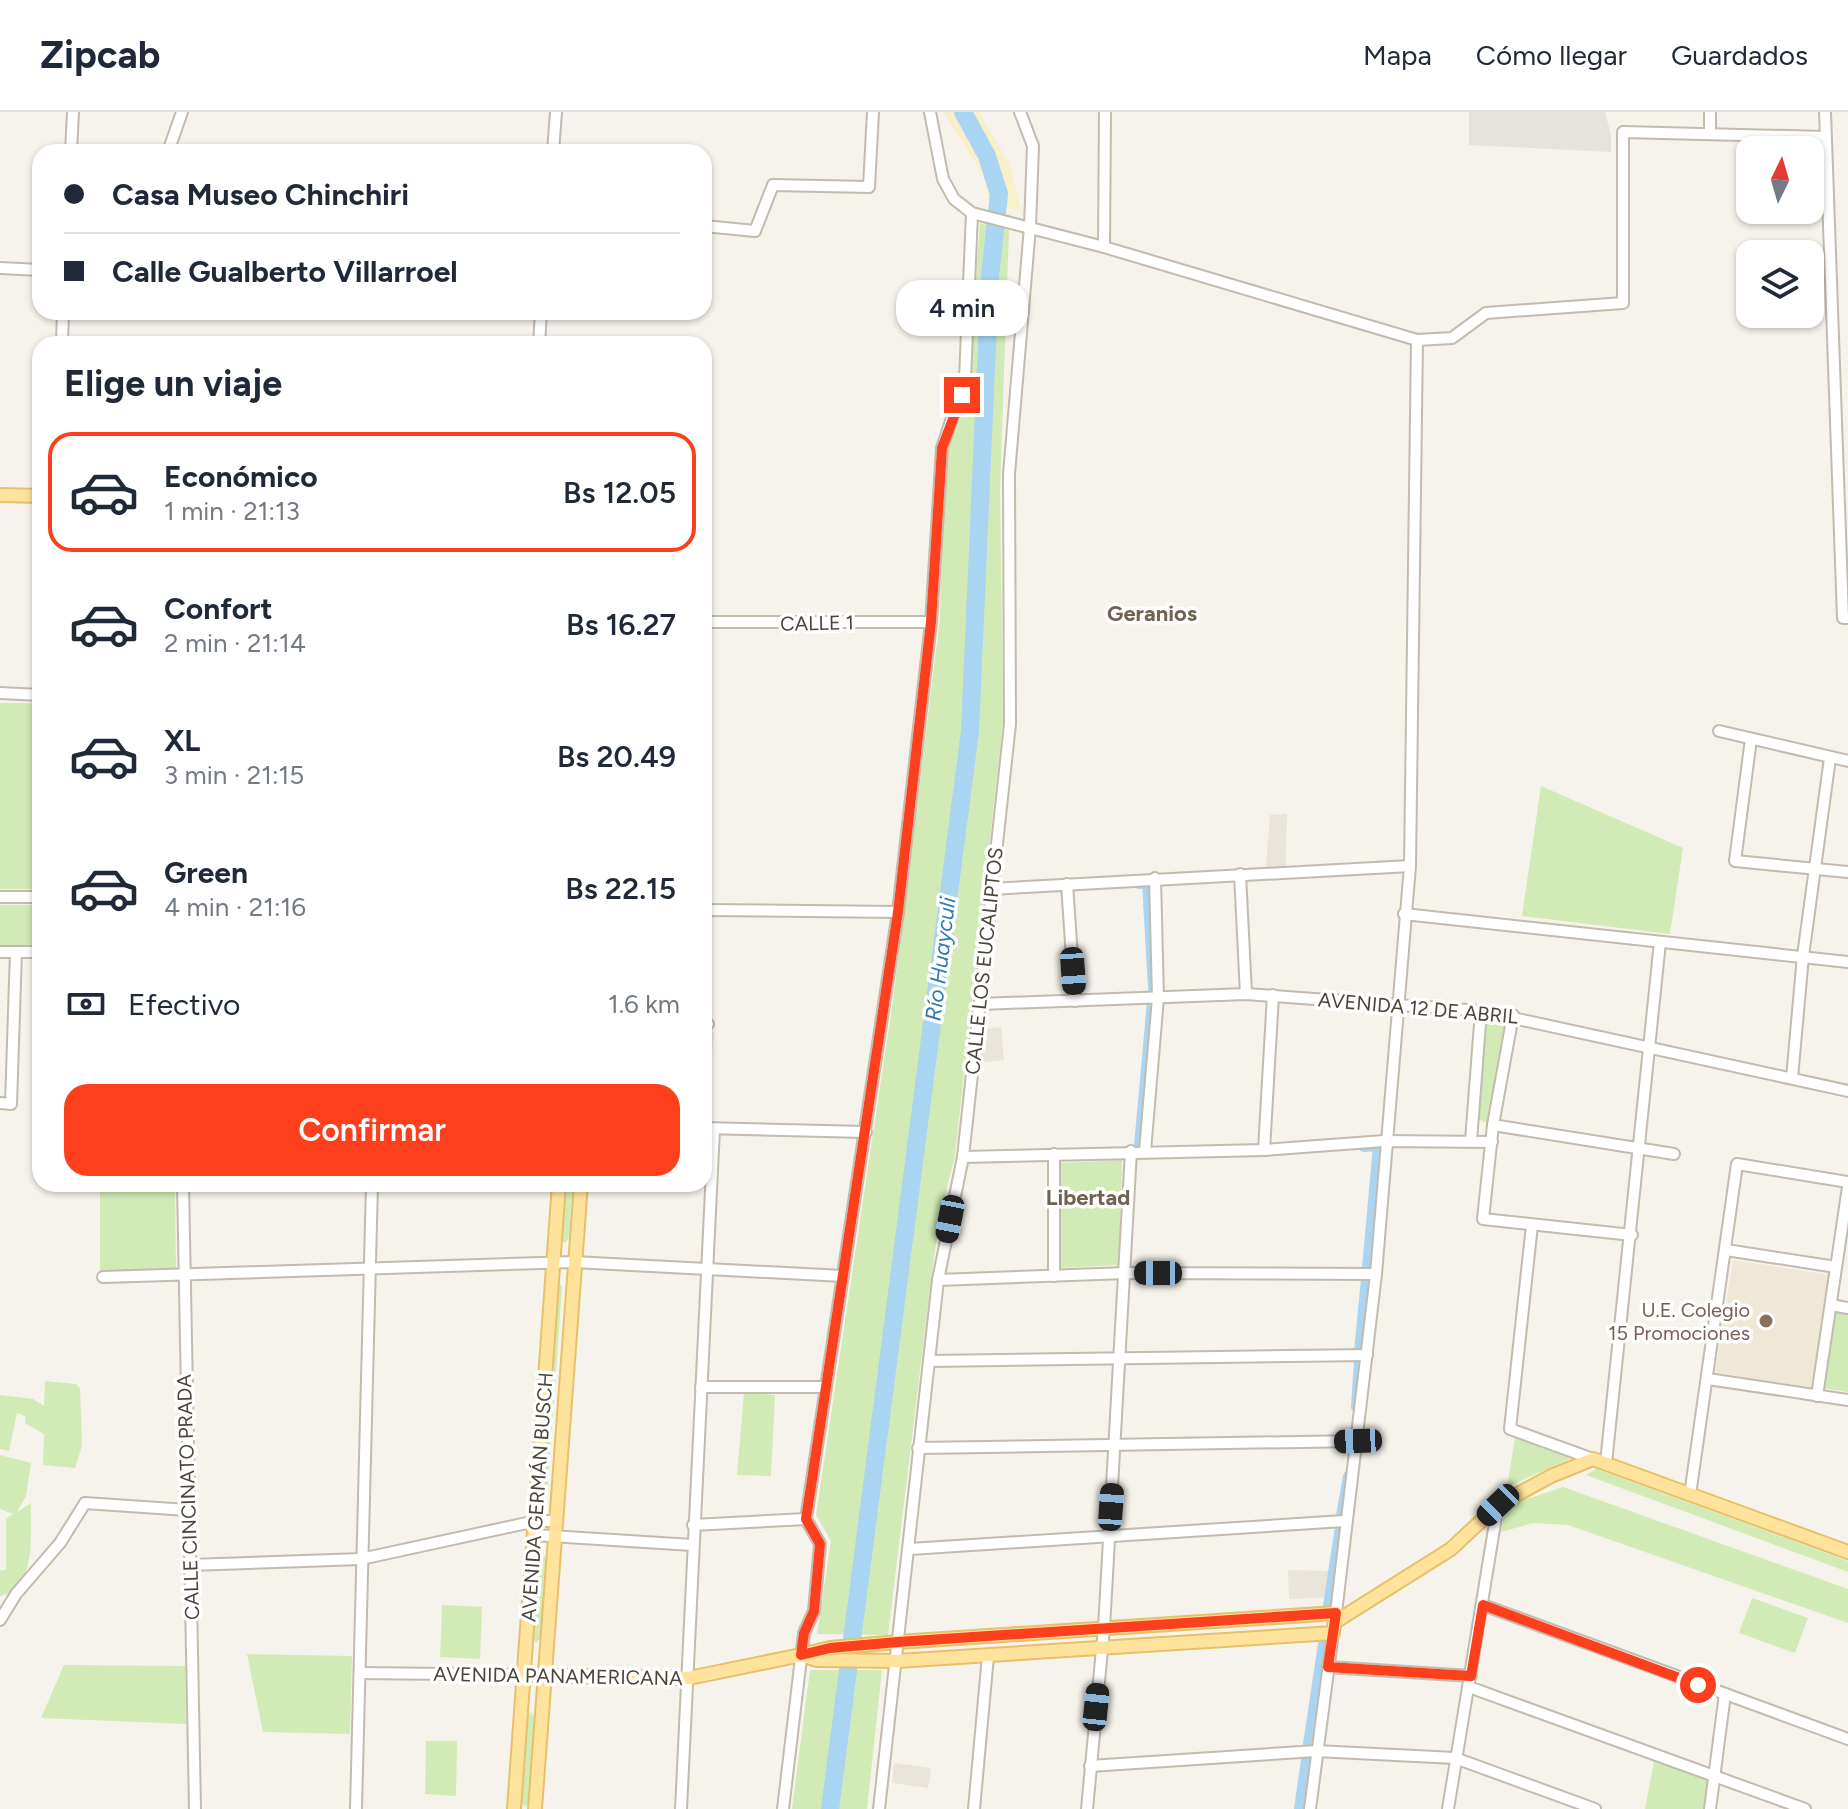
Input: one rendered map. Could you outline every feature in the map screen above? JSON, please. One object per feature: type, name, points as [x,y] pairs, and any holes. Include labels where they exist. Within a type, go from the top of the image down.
[{"type":"main road","points":[[0,495],[32,496]]},
{"type":"main road","name":"AVENIDA GERMÁN BUSCH","points":[[514,1809],[558,1192]]},
{"type":"main road","name":"AVENIDA GERMÁN BUSCH","points":[[535,1809],[580,1192]]},
{"type":"main road","points":[[1600,1461],[1848,1552]]},
{"type":"main road","name":"AVENIDA PANAMERICANA","points":[[854,1652],[897,1661],[988,1656],[1102,1648],[1334,1623],[1451,1549],[1498,1505],[1551,1476],[1600,1461]]},
{"type":"main road","name":"AVENIDA PANAMERICANA","points":[[524,1675],[689,1678],[801,1655],[854,1652],[898,1642],[1104,1628],[1334,1623]]},
{"type":"street","points":[[71,144],[73,112]]},
{"type":"street","points":[[171,144],[182,112]]},
{"type":"street","points":[[554,144],[556,112]]},
{"type":"street","points":[[712,227],[755,231],[773,185],[869,187],[873,112]]},
{"type":"street","points":[[930,112],[943,179],[954,199],[972,213],[1104,247],[1417,340],[1452,338],[1486,313],[1623,303],[1623,132],[1825,137]]},
{"type":"street","name":"CALLE LOS EUCALIPTOS","points":[[879,1809],[938,1280],[963,1157],[1010,724],[1009,474],[1030,227],[1033,146],[1020,112]]},
{"type":"street","points":[[1104,247],[1105,112]]},
{"type":"street","points":[[1710,112],[1710,134]]},
{"type":"street","points":[[1825,112],[1843,423],[1843,618],[1848,618]]},
{"type":"street","points":[[783,1809],[804,1633],[814,1611],[820,1544],[806,1519],[898,912],[931,622],[942,448],[965,379],[972,213]]},
{"type":"street","points":[[0,268],[32,270]]},
{"type":"street","points":[[1310,1809],[1344,1521],[1358,1441],[1376,1274],[1384,1141],[1410,866],[1417,340]]},
{"type":"street","name":"CALLE 1","points":[[712,622],[931,622]]},
{"type":"street","points":[[0,693],[32,695]]},
{"type":"street","points":[[1719,731],[1848,761]]},
{"type":"street","points":[[1751,739],[1735,861],[1848,872]]},
{"type":"street","points":[[1792,1078],[1803,956],[1830,758]]},
{"type":"street","points":[[990,889],[1410,866]]},
{"type":"street","points":[[1240,874],[1246,994]]},
{"type":"street","points":[[1145,1151],[1158,998],[1155,878]]},
{"type":"street","points":[[1067,884],[1075,1001]]},
{"type":"street","points":[[0,897],[32,897]]},
{"type":"street","points":[[712,910],[898,912]]},
{"type":"street","points":[[1404,914],[1848,962]]},
{"type":"street","points":[[1532,1225],[1510,1429],[1600,1461],[1632,1235],[1660,942]]},
{"type":"street","points":[[0,952],[32,952]]},
{"type":"street","points":[[0,1103],[11,1104],[16,952]]},
{"type":"street","name":"AVENIDA 12 DE ABRIL","points":[[980,1004],[1246,994],[1481,1011],[1513,1015],[1848,1091]]},
{"type":"street","points":[[1264,1150],[1273,995]]},
{"type":"street","points":[[1471,1141],[1481,1011]]},
{"type":"street","points":[[1513,1015],[1493,1125],[1483,1219],[1632,1235]]},
{"type":"street","points":[[0,1049],[13,1050]]},
{"type":"street","points":[[1493,1125],[1674,1154]]},
{"type":"street","points":[[712,1128],[866,1132]]},
{"type":"street","points":[[963,1157],[1264,1150],[1384,1141],[1492,1142]]},
{"type":"street","points":[[1087,1809],[1104,1628],[1122,1359],[1131,1151]]},
{"type":"street","points":[[1054,1154],[1054,1276]]},
{"type":"street","points":[[1690,1495],[1737,1164],[1848,1185],[1817,1396]]},
{"type":"street","name":"CALLE CINCINATO PRADA","points":[[183,1192],[195,1809]]},
{"type":"street","points":[[356,1809],[372,1192]]},
{"type":"street","points":[[681,1809],[708,1192]]},
{"type":"street","points":[[1726,1250],[1836,1267]]},
{"type":"street","points":[[103,1277],[371,1271],[553,1262],[843,1276]]},
{"type":"street","points":[[938,1280],[1126,1273],[1376,1274]]},
{"type":"street","points":[[1831,1305],[1848,1308]]},
{"type":"street","points":[[929,1361],[1367,1355]]},
{"type":"street","points":[[1708,1379],[1848,1400]]},
{"type":"street","points":[[701,1387],[825,1387]]},
{"type":"street","points":[[918,1448],[1358,1441]]},
{"type":"street","points":[[0,1620],[16,1594],[60,1543],[85,1503],[187,1510]]},
{"type":"street","points":[[1448,1809],[1498,1505]]},
{"type":"street","points":[[693,1525],[806,1519]]},
{"type":"street","points":[[190,1565],[361,1559],[536,1521],[557,1521]]},
{"type":"street","points":[[910,1549],[1344,1521]]},
{"type":"street","points":[[535,1535],[692,1545]]},
{"type":"street","points":[[1483,1605],[1848,1739]]},
{"type":"street","points":[[974,1809],[988,1656]]},
{"type":"street","points":[[1328,1667],[1470,1681],[1714,1777],[1805,1809]]},
{"type":"street","name":"AVENIDA PANAMERICANA","points":[[360,1673],[524,1675]]},
{"type":"street","points":[[1710,1809],[1725,1694]]},
{"type":"street","points":[[1090,1766],[1316,1751],[1455,1758],[1595,1809]]},
{"type":"shaded area","points":[[1469,112],[1605,112],[1611,135],[1611,152],[1469,145]]},
{"type":"shaded area","points":[[1287,814],[1286,867],[1266,867],[1270,815]]},
{"type":"shaded area","points":[[1001,1027],[1004,1060],[980,1063],[983,1029]]},
{"type":"shaded area","points":[[1733,1260],[1830,1275],[1812,1389],[1715,1372]]},
{"type":"shaded area","points":[[1288,1570],[1329,1571],[1328,1592],[1322,1598],[1289,1599]]},
{"type":"shaded area","points":[[894,1763],[931,1768],[928,1788],[892,1783]]},
{"type":"green space","points":[[980,223],[1009,230],[1000,488],[1003,721],[955,1156],[940,1215],[888,1635],[817,1634],[831,1541],[816,1515],[893,1000],[940,618],[944,442],[967,403]]},
{"type":"green space","points":[[0,703],[32,703],[32,889],[0,889]]},
{"type":"green space","points":[[1541,786],[1683,848],[1670,934],[1522,916]]},
{"type":"green space","points":[[0,905],[32,905],[32,946],[0,946]]},
{"type":"green space","points":[[1487,1021],[1507,1026],[1488,1123],[1477,1119]]},
{"type":"green space","points":[[1122,1160],[1119,1265],[1061,1268],[1061,1163]]},
{"type":"green space","points":[[100,1192],[175,1192],[176,1268],[100,1271]]},
{"type":"green space","points":[[564,1192],[572,1192],[569,1238],[565,1243],[561,1240]]},
{"type":"green space","points":[[559,1282],[562,1287],[547,1498],[543,1503]]},
{"type":"green space","points":[[1835,1312],[1848,1314],[1848,1392],[1823,1388]]},
{"type":"green space","points":[[45,1381],[76,1384],[80,1388],[82,1446],[75,1468],[43,1465],[44,1434],[25,1423],[25,1416],[17,1413],[9,1451],[0,1449],[0,1395],[33,1399],[44,1406]]},
{"type":"green space","points":[[744,1392],[775,1395],[771,1476],[737,1475]]},
{"type":"green space","points":[[1515,1438],[1571,1458],[1507,1487]]},
{"type":"green space","points":[[0,1455],[31,1463],[26,1496],[17,1512],[31,1503],[31,1529],[29,1557],[21,1582],[12,1591],[0,1596],[0,1570],[6,1570],[6,1519],[13,1514],[0,1509]]},
{"type":"green space","points":[[1596,1469],[1848,1561],[1848,1572],[1586,1475]]},
{"type":"green space","points":[[1563,1487],[1848,1589],[1848,1623],[1568,1525],[1533,1523],[1501,1532],[1506,1506]]},
{"type":"green space","points":[[542,1554],[546,1558],[541,1638],[536,1643],[532,1637],[538,1558]]},
{"type":"green space","points":[[1752,1598],[1808,1618],[1795,1653],[1739,1633]]},
{"type":"green space","points":[[442,1605],[482,1607],[480,1659],[440,1657]]},
{"type":"green space","points":[[247,1654],[352,1656],[350,1734],[263,1732]]},
{"type":"green space","points":[[64,1665],[185,1666],[186,1724],[41,1718]]},
{"type":"green space","points":[[810,1670],[882,1670],[867,1809],[792,1809]]},
{"type":"green space","points":[[531,1712],[534,1717],[530,1802],[525,1807],[521,1802],[526,1716]]},
{"type":"green space","points":[[426,1741],[457,1741],[456,1796],[425,1794]]},
{"type":"green space","points":[[1654,1761],[1706,1780],[1709,1784],[1705,1809],[1645,1809]]},
{"type":"sand","points":[[943,112],[979,112],[1009,163],[1021,210],[990,206],[984,176]]},
{"type":"waterway","name":"Río Huayculi","points":[[830,1809],[970,731],[990,276],[999,194],[987,156],[963,112]]},
{"type":"waterway","points":[[1139,884],[1147,883],[1153,988]]},
{"type":"waterway","points":[[1139,1146],[1152,1002]]},
{"type":"waterway","points":[[1364,1147],[1378,1146],[1367,1268]]},
{"type":"waterway","points":[[1359,1351],[1366,1279]]},
{"type":"waterway","points":[[1356,1407],[1359,1361]]},
{"type":"waterway","points":[[1341,1516],[1348,1476]]},
{"type":"waterway","points":[[1328,1605],[1340,1527]]},
{"type":"waterway","points":[[1308,1744],[1323,1644]]},
{"type":"waterway","points":[[1299,1809],[1306,1760]]},
{"type":"place","name":"U.E. Colegio 15 Promociones","points":[[1766,1321]]},
{"type":"district","name":"Geranios","points":[[1152,613]]},
{"type":"district","name":"Libertad","points":[[1088,1197]]},
{"type":"route","points":[[962,395],[942,448],[931,622],[898,912],[806,1519],[820,1544],[814,1611],[804,1633],[801,1655],[830,1648],[898,1642],[1336,1613],[1328,1667],[1471,1676],[1483,1605],[1698,1685]]}]
